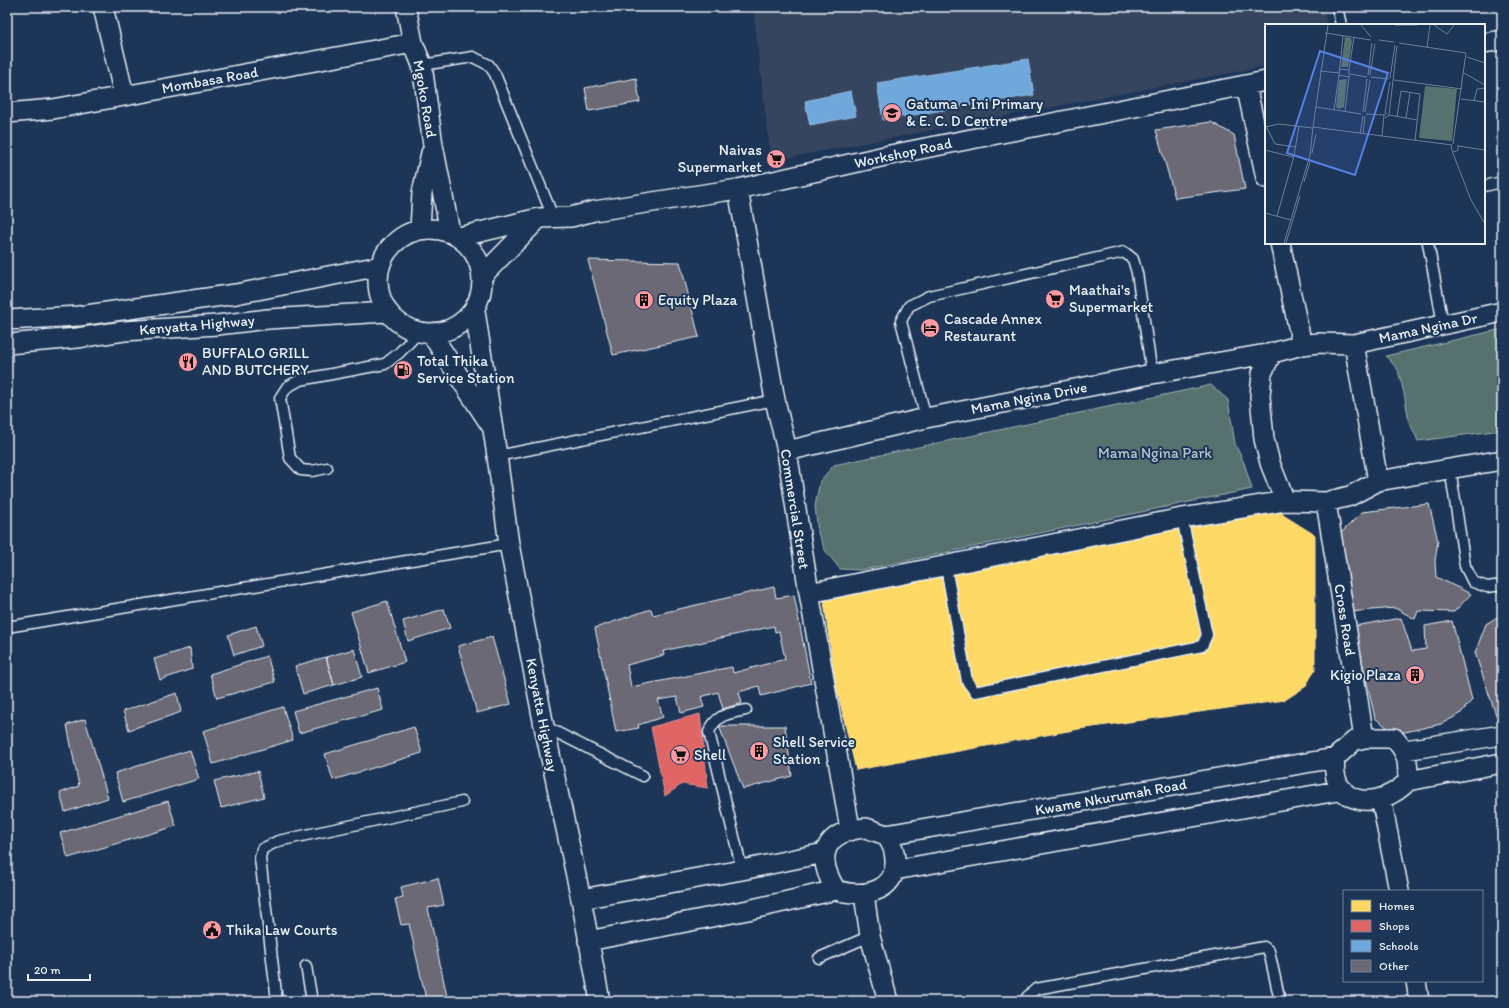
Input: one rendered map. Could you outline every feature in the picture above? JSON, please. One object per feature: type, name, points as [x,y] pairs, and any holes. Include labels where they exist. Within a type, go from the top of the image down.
[{"type":"street","points":[[102,7],[124,95]]},
{"type":"street","name":"Mgoko Road","points":[[406,7],[413,43],[422,66],[433,145],[455,234]]},
{"type":"street","points":[[1485,43],[1502,40]]},
{"type":"street","name":"Mombasa Road","points":[[7,113],[53,109],[413,43]]},
{"type":"street","name":"Workshop Road","points":[[455,234],[546,217],[571,216],[594,211],[738,189],[885,156],[1265,81]]},
{"type":"street","points":[[1246,85],[1265,173]]},
{"type":"street","name":"Mgoko Road","points":[[420,229],[422,193],[433,145]]},
{"type":"street","name":"Commercial Street","points":[[738,189],[775,400],[787,451],[809,593],[850,829]]},
{"type":"street","points":[[483,275],[546,217]]},
{"type":"street","points":[[435,228],[455,234],[476,253],[483,275],[475,311],[456,328],[425,334],[407,330],[387,312],[378,290],[380,266],[395,242],[420,229],[435,228]]},
{"type":"street","points":[[1280,244],[1302,345]]},
{"type":"street","name":"Kenyatta Highway","points":[[7,320],[79,316],[236,294],[380,266]]},
{"type":"street","name":"Kenyatta Highway","points":[[475,311],[492,428],[498,456],[509,544],[544,726],[581,899],[600,1001]]},
{"type":"street","name":"Kenyatta Highway","points":[[7,344],[77,338],[124,331],[217,325],[268,319],[387,312]]},
{"type":"street","name":"Mama Ngina Dr","points":[[1302,345],[1318,343],[1354,344],[1502,312]]},
{"type":"street","name":"Kenyatta Highway","points":[[425,334],[492,428]]},
{"type":"street","points":[[1354,344],[1378,480]]},
{"type":"street","name":"Mama Ngina Drive","points":[[787,451],[926,418],[1152,374],[1272,353],[1302,345]]},
{"type":"street","points":[[1272,353],[1262,373],[1261,403],[1264,439],[1270,463],[1285,501]]},
{"type":"street","points":[[809,593],[946,567],[1182,518],[1285,501],[1326,502],[1350,496],[1378,480],[1502,460]]},
{"type":"street","name":"Cross Road","points":[[1326,502],[1364,738]]},
{"type":"street","points":[[1404,750],[1502,735]]},
{"type":"street","points":[[1408,781],[1408,765],[1404,750],[1394,738],[1364,738],[1354,741],[1335,758],[1334,772],[1338,784],[1342,790],[1356,800],[1366,801],[1392,794],[1408,781],[1502,763]]},
{"type":"street","name":"Kwame Nkurumah Road","points":[[886,835],[1335,758]]},
{"type":"street","points":[[895,870],[1342,790]]},
{"type":"street","points":[[1381,798],[1399,890]]},
{"type":"street","points":[[588,941],[748,910],[836,890],[846,893],[864,894],[876,891],[890,881],[895,870],[894,851],[886,835],[866,828],[850,829],[833,838],[824,853],[829,880],[836,890]]},
{"type":"street","points":[[581,899],[742,870],[824,853]]},
{"type":"street","points":[[864,894],[870,936],[888,1001]]},
{"type":"street","points":[[1416,982],[1420,1001]]},
{"type":"lane","points":[[1337,7],[1341,24]]},
{"type":"lane","points":[[422,66],[473,57],[489,65],[495,74],[546,217]]},
{"type":"lane","points":[[1485,186],[1502,182]]},
{"type":"lane","points":[[1428,244],[1443,324]]},
{"type":"lane","points":[[926,418],[901,321],[909,306],[929,296],[1124,252],[1133,259],[1137,273],[1152,374]]},
{"type":"lane","points":[[327,468],[312,471],[301,470],[290,458],[280,398],[287,387],[300,380],[385,364],[425,334]]},
{"type":"lane","points":[[498,456],[775,400]]},
{"type":"lane","points":[[1450,468],[1466,566],[1473,582],[1487,587],[1502,585]]},
{"type":"lane","points":[[946,567],[968,681],[970,687],[975,692],[1202,646],[1207,635],[1182,518]]},
{"type":"lane","points":[[7,627],[509,544]]},
{"type":"lane","points":[[742,870],[709,732],[713,722],[721,716],[746,710]]},
{"type":"lane","points":[[544,726],[643,776]]},
{"type":"lane","points":[[277,1001],[260,858],[262,849],[278,840],[462,802]]},
{"type":"lane","points":[[819,958],[870,936]]},
{"type":"lane","points":[[1028,1001],[1027,997],[1036,989],[1264,947],[1269,950],[1280,1001]]},
{"type":"lane","points":[[306,966],[312,1001]]},
{"type":"shaded area","name":"Gatuma - Ini Primary & E. C. D Centre","points":[[753,7],[1323,7],[1327,24],[1265,24],[1265,66],[771,161]]},
{"type":"green space","points":[[1502,329],[1502,430],[1418,441],[1409,421],[1398,370],[1386,356]]},
{"type":"green space","name":"Mama Ngina Park","points":[[1211,385],[1228,400],[1235,444],[1244,463],[1252,489],[862,570],[840,569],[825,550],[818,533],[815,506],[820,481],[834,465]]},
{"type":"building: Homes","points":[[1281,506],[1283,515],[1315,535],[1315,670],[1305,687],[1285,700],[1079,729],[856,770],[835,681],[821,580]]},
{"type":"building: Shops","name":"Shell","points":[[700,714],[708,788],[682,784],[665,796],[651,727]]},
{"type":"building: Schools","points":[[1028,59],[1034,95],[883,120],[877,83]]},
{"type":"building: Schools","points":[[851,91],[856,116],[810,125],[805,101]]},
{"type":"building: Other","points":[[636,78],[640,102],[589,111],[585,88]]},
{"type":"building: Other","points":[[1211,122],[1234,135],[1245,189],[1175,198],[1156,130]]},
{"type":"building: Other","name":"Equity Plaza","points":[[588,260],[680,262],[699,337],[613,355]]},
{"type":"building: Other","points":[[1429,504],[1438,541],[1435,561],[1436,577],[1471,594],[1454,612],[1418,611],[1415,619],[1395,608],[1349,612],[1341,533],[1362,512]]},
{"type":"building: Other","points":[[774,587],[776,598],[794,595],[811,683],[761,696],[759,686],[739,692],[742,703],[723,709],[718,692],[701,697],[704,707],[681,713],[677,697],[658,700],[663,717],[638,725],[639,728],[616,732],[595,628],[651,609],[653,615]],"holes":[[[774,626],[775,632],[779,631],[785,659],[733,673],[732,667],[631,687],[627,665],[664,655],[663,651]]]},
{"type":"building: Other","points":[[387,601],[405,662],[369,673],[351,612]]},
{"type":"building: Other","points":[[444,609],[450,628],[408,641],[403,621]]},
{"type":"building: Other","points":[[1502,614],[1502,714],[1496,715],[1475,653],[1486,624]]},
{"type":"building: Other","name":"Kigio Plaza","points":[[1401,618],[1412,651],[1426,649],[1425,626],[1452,621],[1472,700],[1460,714],[1441,724],[1396,734],[1375,718],[1354,626]]},
{"type":"building: Other","points":[[256,626],[262,646],[234,655],[228,635]]},
{"type":"building: Other","points":[[492,637],[511,704],[477,713],[458,646]]},
{"type":"building: Other","points":[[190,648],[192,669],[160,680],[154,659]]},
{"type":"building: Other","points":[[354,649],[362,677],[334,685],[326,657]]},
{"type":"building: Other","points":[[267,656],[275,682],[217,698],[210,674]]},
{"type":"building: Other","points":[[326,657],[334,685],[303,694],[295,666]]},
{"type":"building: Other","points":[[377,688],[383,710],[299,733],[293,711]]},
{"type":"building: Other","points":[[177,693],[181,712],[129,730],[123,711]]},
{"type":"building: Other","points":[[283,707],[293,740],[213,764],[203,731]]},
{"type":"building: Other","points":[[85,719],[108,798],[65,812],[60,793],[79,786],[67,725]]},
{"type":"building: Other","name":"Shell Service Station","points":[[719,726],[785,726],[792,776],[743,789]]},
{"type":"building: Other","points":[[414,727],[422,753],[333,780],[325,754]]},
{"type":"building: Other","points":[[190,750],[199,779],[123,802],[115,773]]},
{"type":"building: Other","points":[[258,771],[264,797],[221,808],[214,781]]},
{"type":"building: Other","points":[[168,801],[176,826],[68,858],[60,833]]},
{"type":"building: Other","points":[[438,878],[444,905],[428,908],[448,1001],[419,1001],[426,999],[409,924],[401,925],[395,899],[403,897],[401,887]]},
{"type":"place","name":"Gatuma - Ini Primary & E. C. D Centre","points":[[892,113]]},
{"type":"place","name":"Naivas Supermarket","points":[[776,159]]},
{"type":"place","name":"Maathai's Supermarket","points":[[1055,299]]},
{"type":"place","name":"Equity Plaza","points":[[644,300]]},
{"type":"place","name":"Cascade Annex Restaurant","points":[[930,328]]},
{"type":"place","name":"BUFFALO GRILL AND BUTCHERY","points":[[188,362]]},
{"type":"place","name":"Total Thika Service Station","points":[[403,370]]},
{"type":"place","name":"Kigio Plaza","points":[[1415,675]]},
{"type":"place","name":"Shell Service Station","points":[[759,751]]},
{"type":"place","name":"Shell","points":[[680,755]]},
{"type":"place","name":"Thika Law Courts","points":[[212,930]]}]
